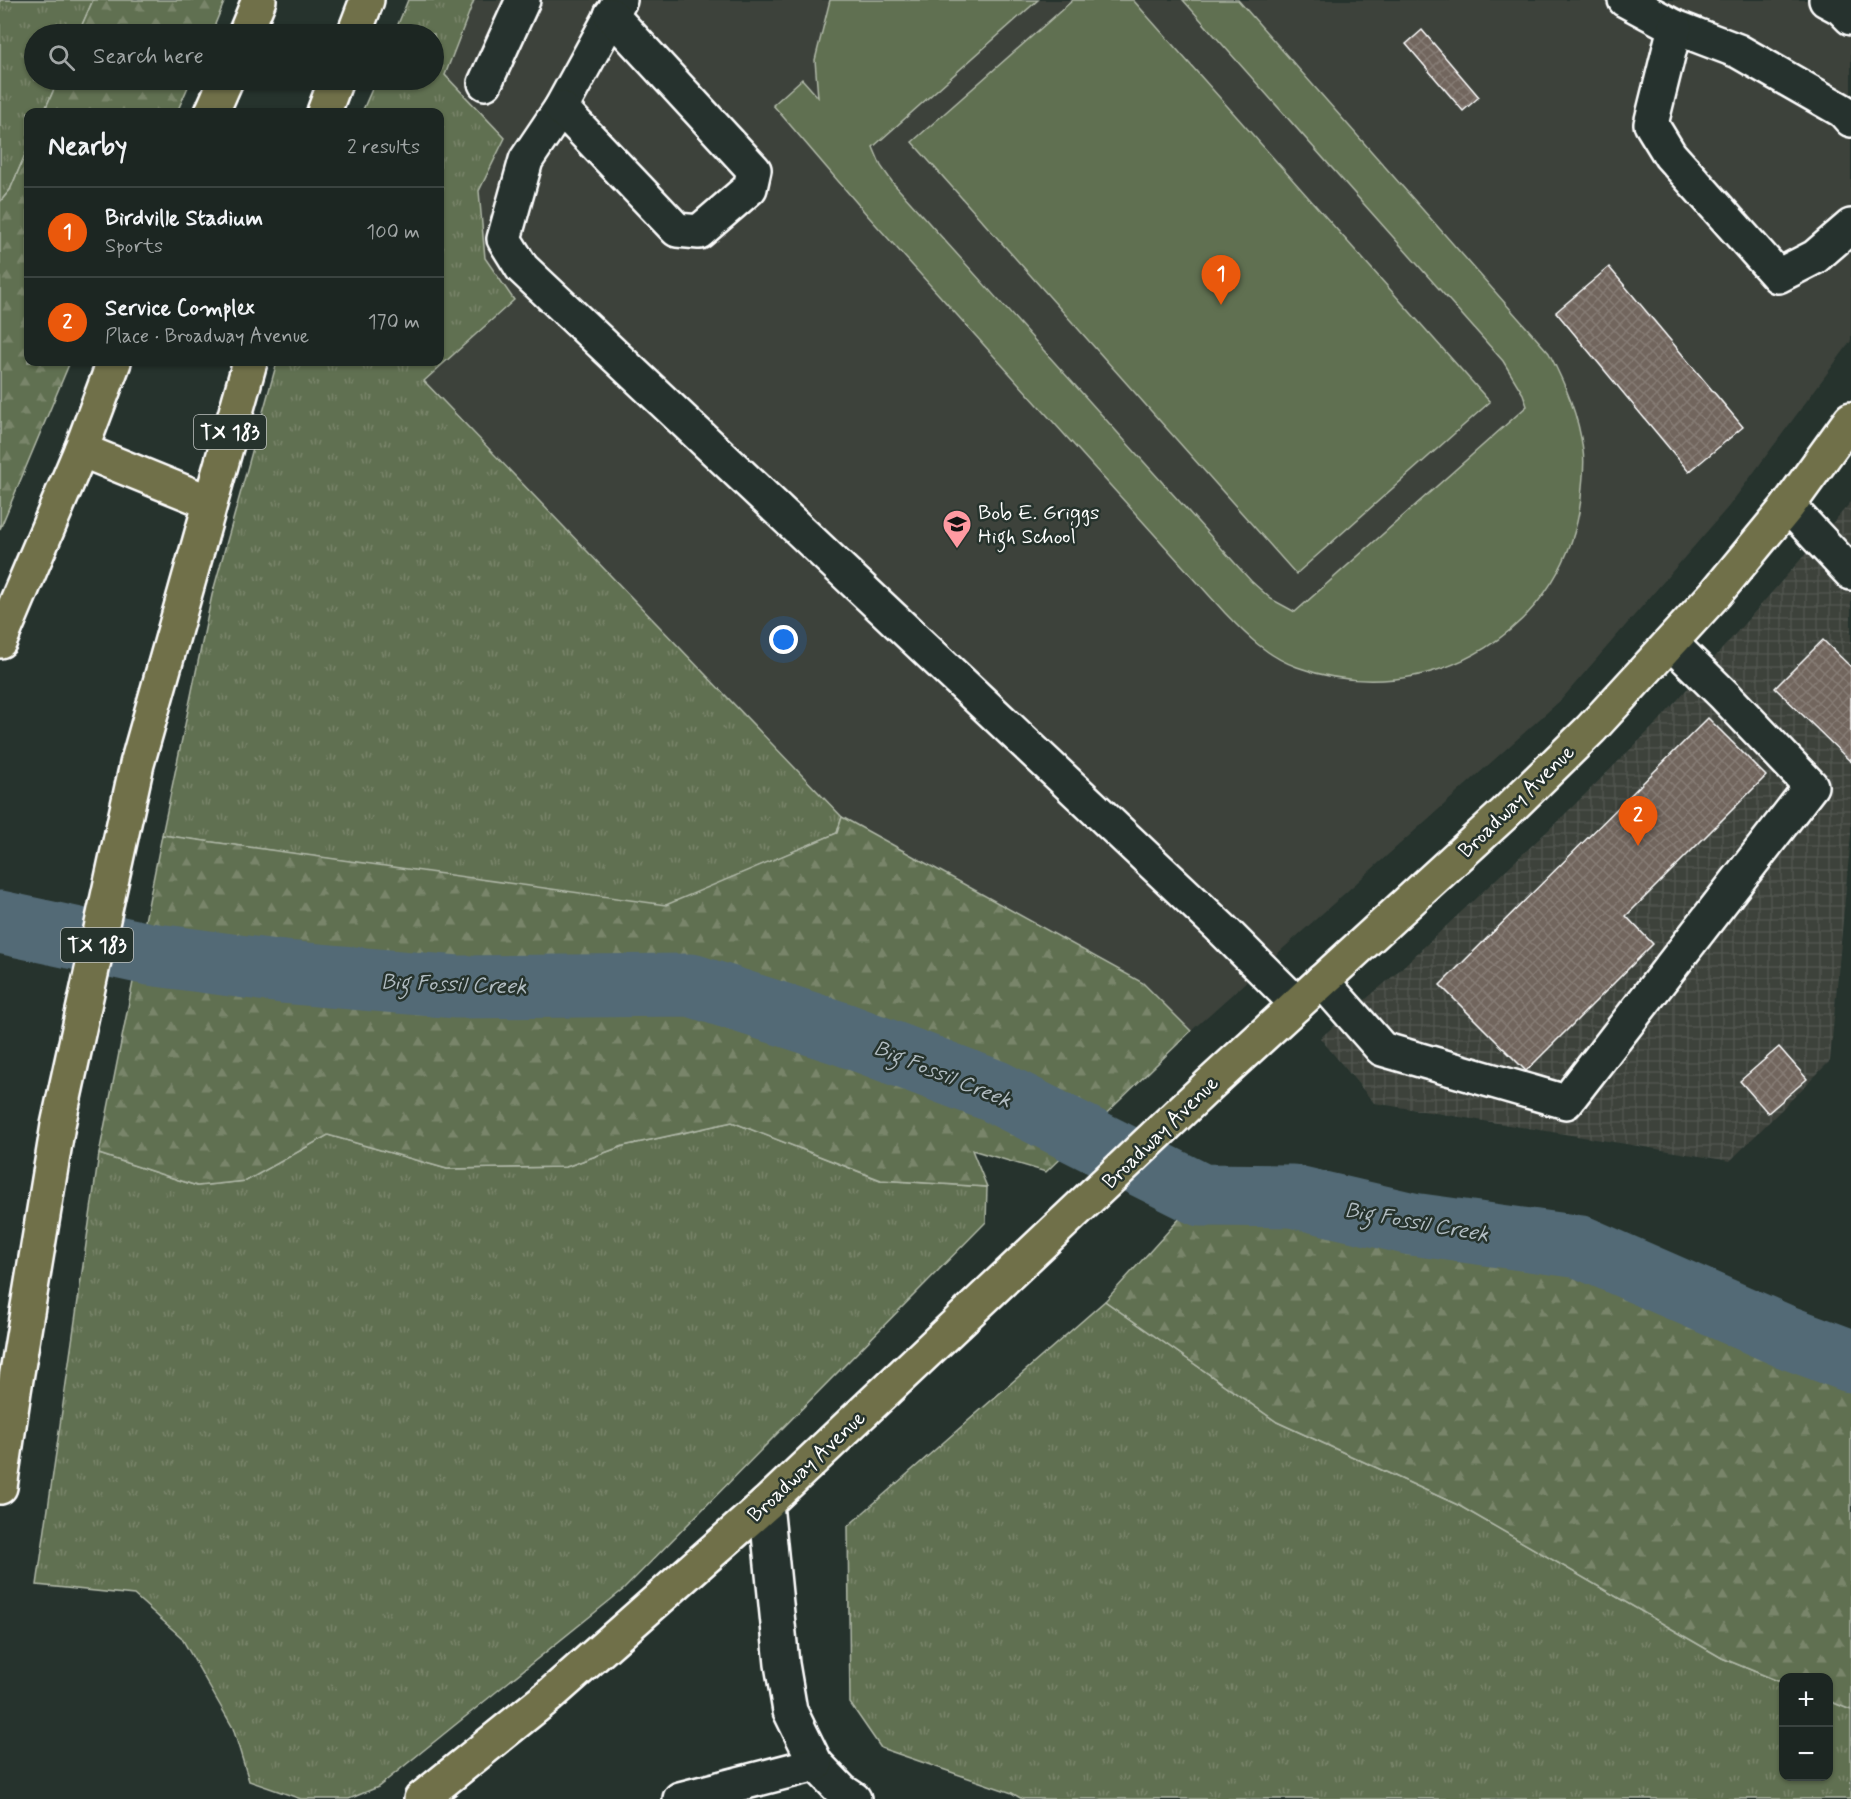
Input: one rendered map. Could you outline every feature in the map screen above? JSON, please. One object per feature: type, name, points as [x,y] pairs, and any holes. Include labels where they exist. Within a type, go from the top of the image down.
[{"type":"main road","points":[[249,24],[259,0]]},
{"type":"main road","points":[[358,24],[368,0]]},
{"type":"main road","points":[[214,108],[222,90]]},
{"type":"main road","points":[[326,108],[332,90]]},
{"type":"main road","points":[[0,642],[81,450],[112,366]]},
{"type":"main road","name":"TX 183","points":[[0,1451],[14,1391],[58,1125],[137,764],[249,366]]},
{"type":"main road","name":"Broadway Avenue","points":[[421,1799],[549,1696],[766,1504],[1210,1084],[1503,815],[1591,729],[1716,593],[1788,506],[1851,419]]},
{"type":"main road","points":[[81,450],[209,502]]},
{"type":"main road","points":[[0,1487],[14,1391]]},
{"type":"street","points":[[484,83],[523,0]]},
{"type":"street","points":[[1624,0],[1675,27],[1738,51],[1843,111],[1851,120]]},
{"type":"street","points":[[1826,0],[1841,8],[1851,18]]},
{"type":"street","points":[[561,108],[677,230],[699,232],[750,188],[754,170],[616,8],[561,108],[526,160],[504,239],[522,268],[1220,927],[1298,1004]]},
{"type":"street","points":[[1675,27],[1651,124],[1670,155],[1778,276],[1815,257],[1851,226]]},
{"type":"street","points":[[1788,506],[1851,573]]},
{"type":"street","points":[[1322,981],[1382,1048],[1566,1102],[1811,786],[1725,696],[1671,644]]},
{"type":"street","points":[[766,1504],[790,1711],[816,1764],[842,1791],[854,1799]]},
{"type":"street","points":[[680,1799],[729,1793],[816,1764]]},
{"type":"shaded area","name":"Bob E. Griggs High School","points":[[408,0],[1851,0],[1851,341],[1729,506],[1561,700],[1191,1031],[1143,983],[933,870],[162,835],[212,595],[276,366],[444,366],[444,108],[364,108],[372,90],[444,90],[444,24],[398,24]]},
{"type":"shaded area","points":[[1851,502],[1851,834],[1830,1061],[1730,1161],[1374,1103],[1320,1038],[1392,977],[1561,818],[1658,722]]},
{"type":"green space","points":[[0,0],[93,0],[82,24],[24,24],[24,90],[54,90],[46,108],[24,108],[24,157],[10,190],[0,202]]},
{"type":"green space","points":[[93,0],[225,0],[215,24],[82,24]]},
{"type":"green space","points":[[408,0],[474,0],[445,75],[505,138],[479,191],[485,258],[514,300],[444,363],[444,108],[364,108],[372,90],[444,90],[444,24],[398,24]]},
{"type":"green space","points":[[830,0],[1038,0],[873,147],[881,166],[893,183],[1251,581],[1271,599],[1295,612],[1527,406],[1523,394],[1503,361],[1183,0],[1238,0],[1549,353],[1560,376],[1575,413],[1581,438],[1584,460],[1582,487],[1573,537],[1552,581],[1523,619],[1485,648],[1442,668],[1395,679],[1346,679],[1297,667],[1276,657],[1249,637],[868,216],[773,105],[802,79],[818,97],[815,60]]},
{"type":"green space","points":[[1073,0],[1133,0],[1490,402],[1296,574],[912,142]]},
{"type":"green space","points":[[54,90],[187,90],[179,108],[46,108]]},
{"type":"green space","points":[[24,157],[24,366],[68,366],[0,529],[0,202],[10,190]]},
{"type":"green space","points":[[276,366],[441,366],[424,381],[842,817],[837,833],[666,906],[162,835],[212,595]]},
{"type":"green space","points":[[842,817],[1143,983],[1191,1031],[1046,1172],[972,1150],[987,1187],[881,1180],[732,1122],[623,1146],[566,1167],[447,1169],[328,1135],[246,1181],[197,1186],[99,1154],[162,835],[666,905],[837,833]]},
{"type":"green space","points":[[732,1122],[880,1180],[987,1187],[986,1222],[624,1589],[378,1787],[349,1799],[301,1799],[249,1781],[233,1728],[181,1637],[134,1595],[37,1585],[99,1154],[197,1186],[246,1181],[328,1135],[447,1169],[566,1167],[623,1146]]},
{"type":"green space","points":[[1201,1195],[1581,1247],[1784,1336],[1851,1361],[1851,1710],[1833,1703],[1833,1673],[1779,1673],[1779,1681],[1722,1658],[1458,1505],[1277,1422],[1105,1301]]},
{"type":"green space","points":[[1105,1301],[1277,1422],[1458,1505],[1722,1658],[1779,1681],[1779,1781],[1833,1781],[1833,1703],[1851,1710],[1851,1799],[1022,1799],[1012,1793],[881,1748],[850,1703],[848,1526]]},
{"type":"building","points":[[1422,30],[1479,97],[1463,111],[1406,44]]},
{"type":"building","points":[[1609,267],[1743,427],[1689,472],[1556,312]]},
{"type":"building","points":[[1823,640],[1851,667],[1851,762],[1775,688]]},
{"type":"building","points":[[1708,718],[1766,776],[1626,916],[1653,944],[1526,1071],[1440,985]]},
{"type":"building","points":[[1779,1047],[1807,1079],[1768,1113],[1740,1081]]},
{"type":"waterway","name":"Big Fossil Creek","points":[[0,922],[149,954],[283,972],[457,987],[691,985],[843,1034],[994,1091],[1201,1195],[1292,1196],[1412,1224],[1581,1247],[1784,1336],[1851,1361]]},
{"type":"place","name":"Birdville Stadium","points":[[1221,305]]},
{"type":"place","name":"Bob E. Griggs High School","points":[[957,550]]},
{"type":"place","name":"Service Complex","points":[[1638,846]]}]
